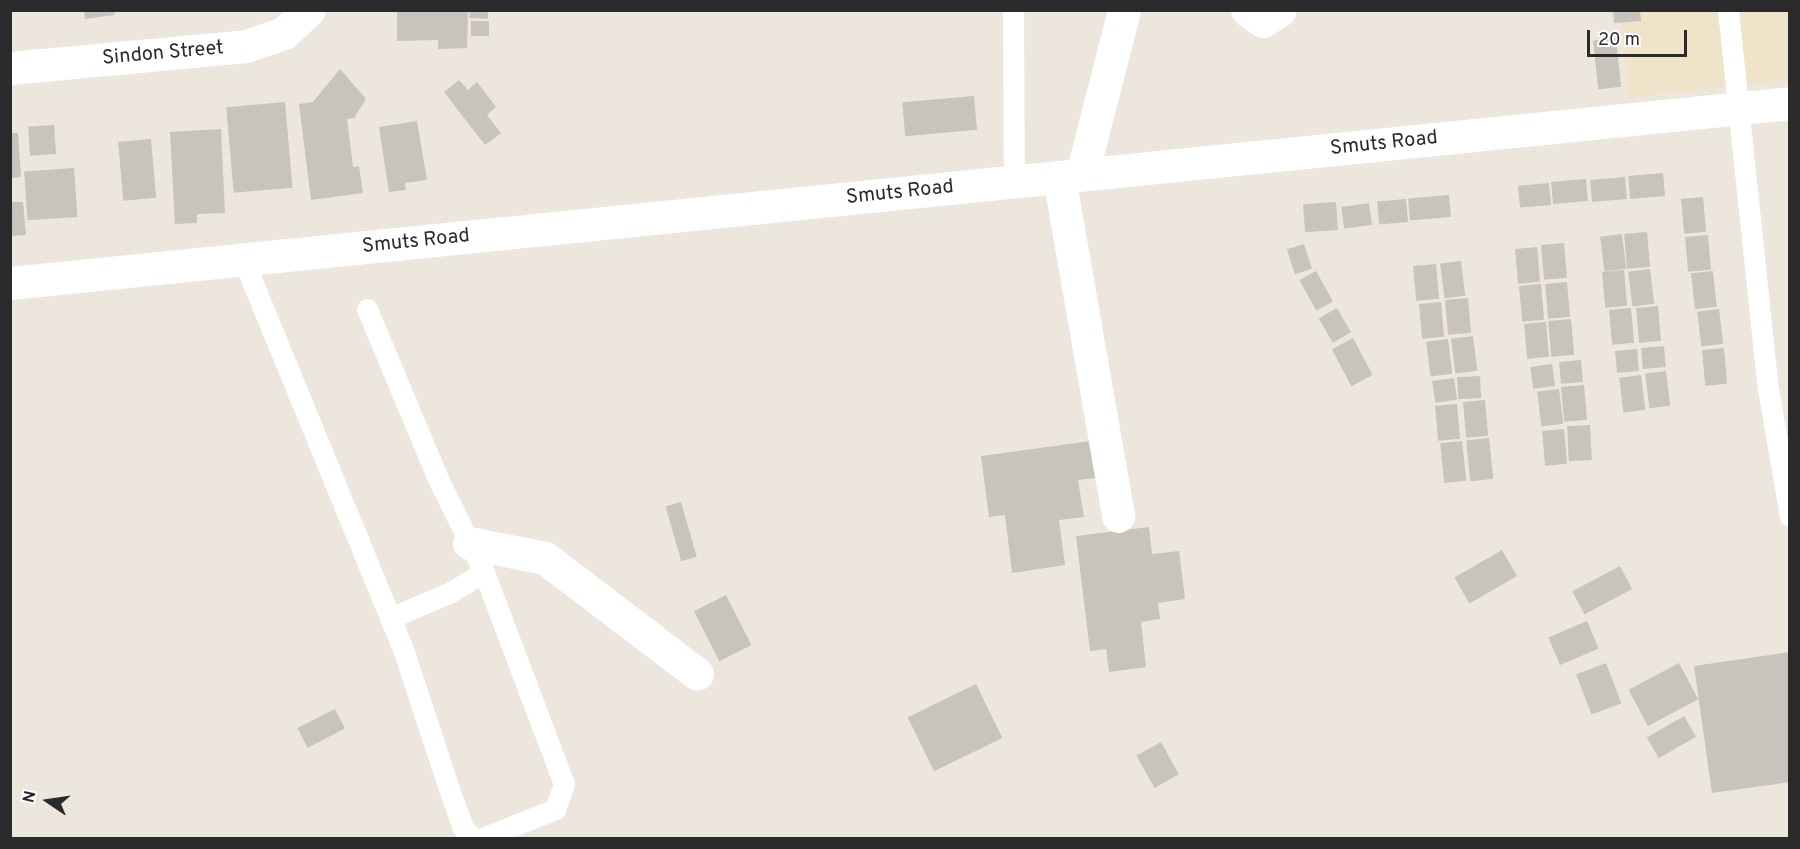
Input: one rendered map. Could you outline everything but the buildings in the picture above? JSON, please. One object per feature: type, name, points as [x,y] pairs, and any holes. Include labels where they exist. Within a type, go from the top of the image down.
[{"type":"street","points":[[1118,516],[1070,176],[1124,10]]},
{"type":"street","points":[[1247,10],[1263,21],[1280,10]]},
{"type":"street","name":"Sindon Street","points":[[10,68],[246,46],[284,33],[308,12]]},
{"type":"street","name":"Smuts Road","points":[[10,283],[1790,103]]},
{"type":"street","points":[[469,543],[545,558],[697,674]]},
{"type":"lane","points":[[1013,10],[1014,181]]},
{"type":"lane","points":[[1728,10],[1736,109],[1768,389],[1790,516]]},
{"type":"lane","points":[[243,259],[390,618],[463,828],[472,838]]},
{"type":"lane","points":[[366,309],[469,543],[484,572],[564,784],[555,809],[483,838]]},
{"type":"lane","points":[[390,618],[451,592],[484,572]]},
{"type":"shaded area","points":[[1620,11],[1789,11],[1789,80],[1629,97]]}]
